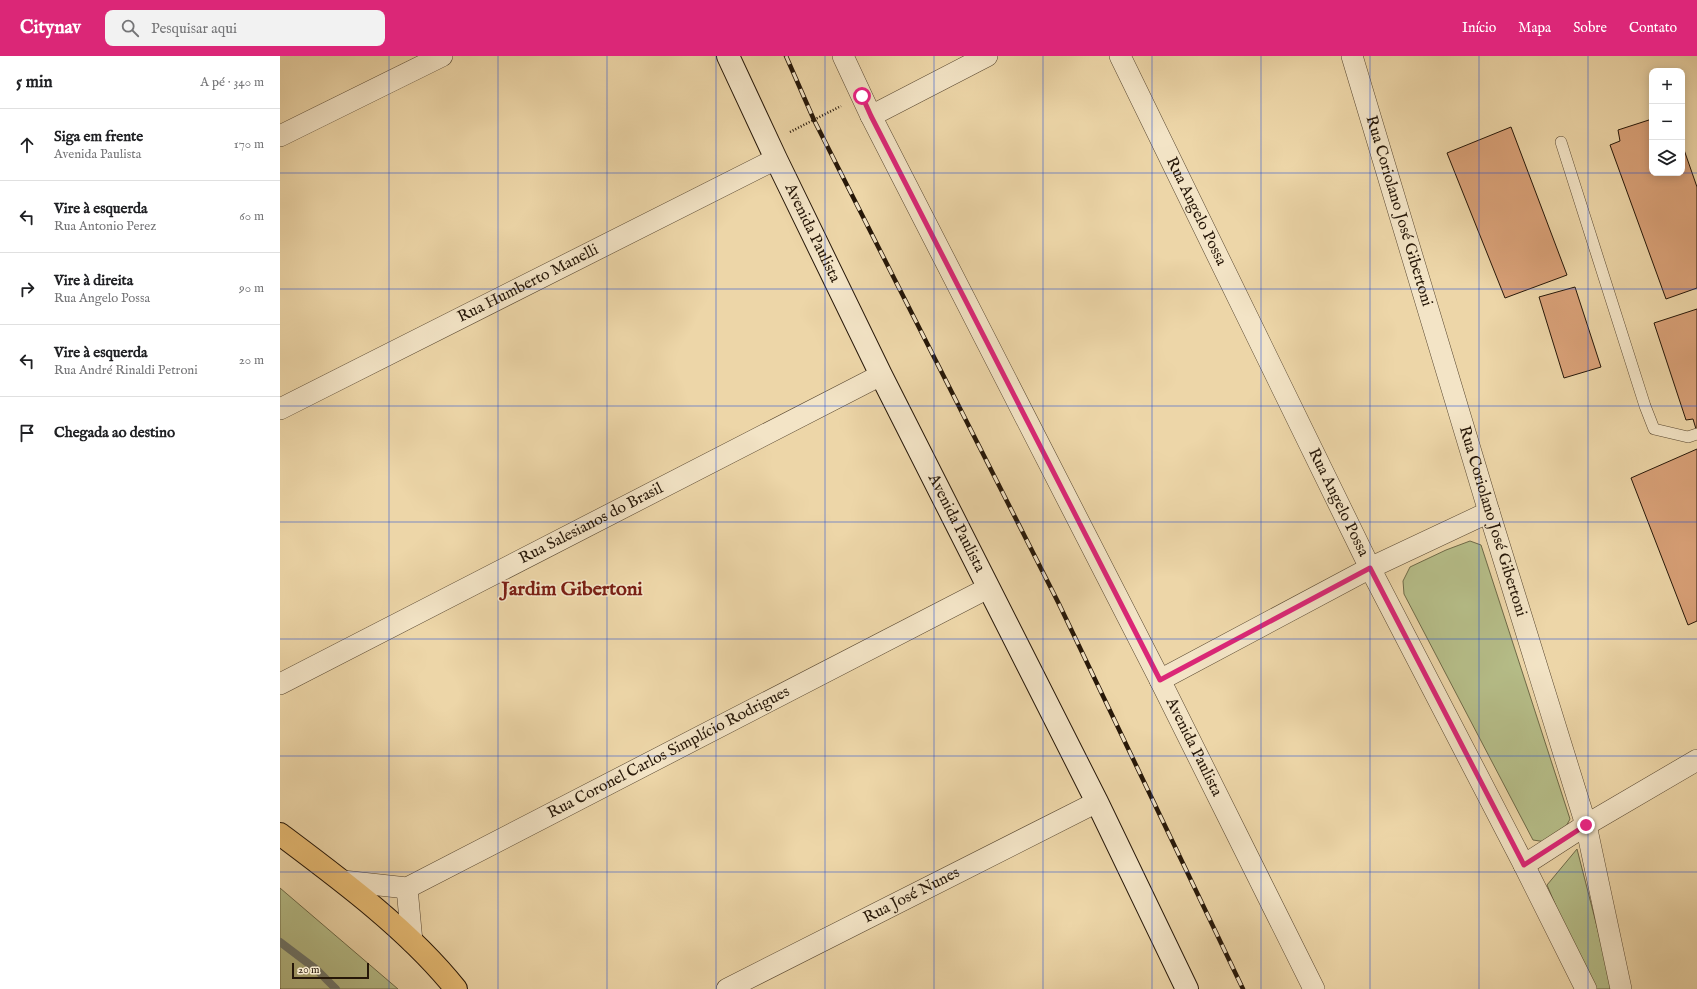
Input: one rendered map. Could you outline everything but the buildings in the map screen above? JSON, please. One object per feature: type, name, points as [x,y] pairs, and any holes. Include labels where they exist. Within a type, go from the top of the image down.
[{"type":"main road","points":[[280,834],[343,881],[412,942],[456,989]]},
{"type":"street","points":[[280,136],[442,56]]},
{"type":"street","name":"Avenida Paulista","points":[[728,56],[772,151],[881,375],[1097,802],[1187,989]]},
{"type":"street","name":"Avenida Paulista","points":[[843,56],[871,116],[1160,680],[1314,989]]},
{"type":"street","points":[[871,116],[987,56]]},
{"type":"street","name":"Rua Angelo Possa","points":[[1120,56],[1370,568],[1524,865],[1586,989]]},
{"type":"street","name":"Rua Coriolano José Gibertoni","points":[[1352,56],[1489,512],[1586,825],[1621,989]]},
{"type":"street","name":"Rua Humberto Manelli","points":[[280,409],[772,151]]},
{"type":"street","name":"Rua Salesianos do Brasil","points":[[280,684],[881,375]]},
{"type":"street","points":[[1160,680],[1370,568],[1489,512]]},
{"type":"street","name":"Rua Coronel Carlos Simplício Rodrigues","points":[[407,888],[988,588]]},
{"type":"street","points":[[1524,865],[1586,825],[1697,760]]},
{"type":"street","name":"Rua José Nunes","points":[[726,989],[1097,802]]},
{"type":"street","points":[[343,881],[407,888],[412,942]]},
{"type":"lane","points":[[1561,142],[1645,406],[1654,429],[1688,437],[1697,434]]},
{"type":"path","points":[[772,151],[862,96]]},
{"type":"green space","points":[[1470,541],[1481,545],[1570,819],[1563,832],[1546,842],[1533,840],[1404,594],[1403,581],[1410,567],[1446,550]]},
{"type":"green space","points":[[1577,849],[1613,989],[1591,989],[1547,885]]},
{"type":"green space","points":[[280,888],[398,989],[281,989]]},
{"type":"waterway","points":[[280,942],[317,970],[336,989]]},
{"type":"railway","points":[[786,56],[814,120],[1059,604],[1243,989]]},
{"type":"district","name":"Jardim Gibertoni","points":[[572,589]]},
{"type":"route","points":[[862,96],[1160,680],[1370,568],[1524,865],[1586,825]]}]
